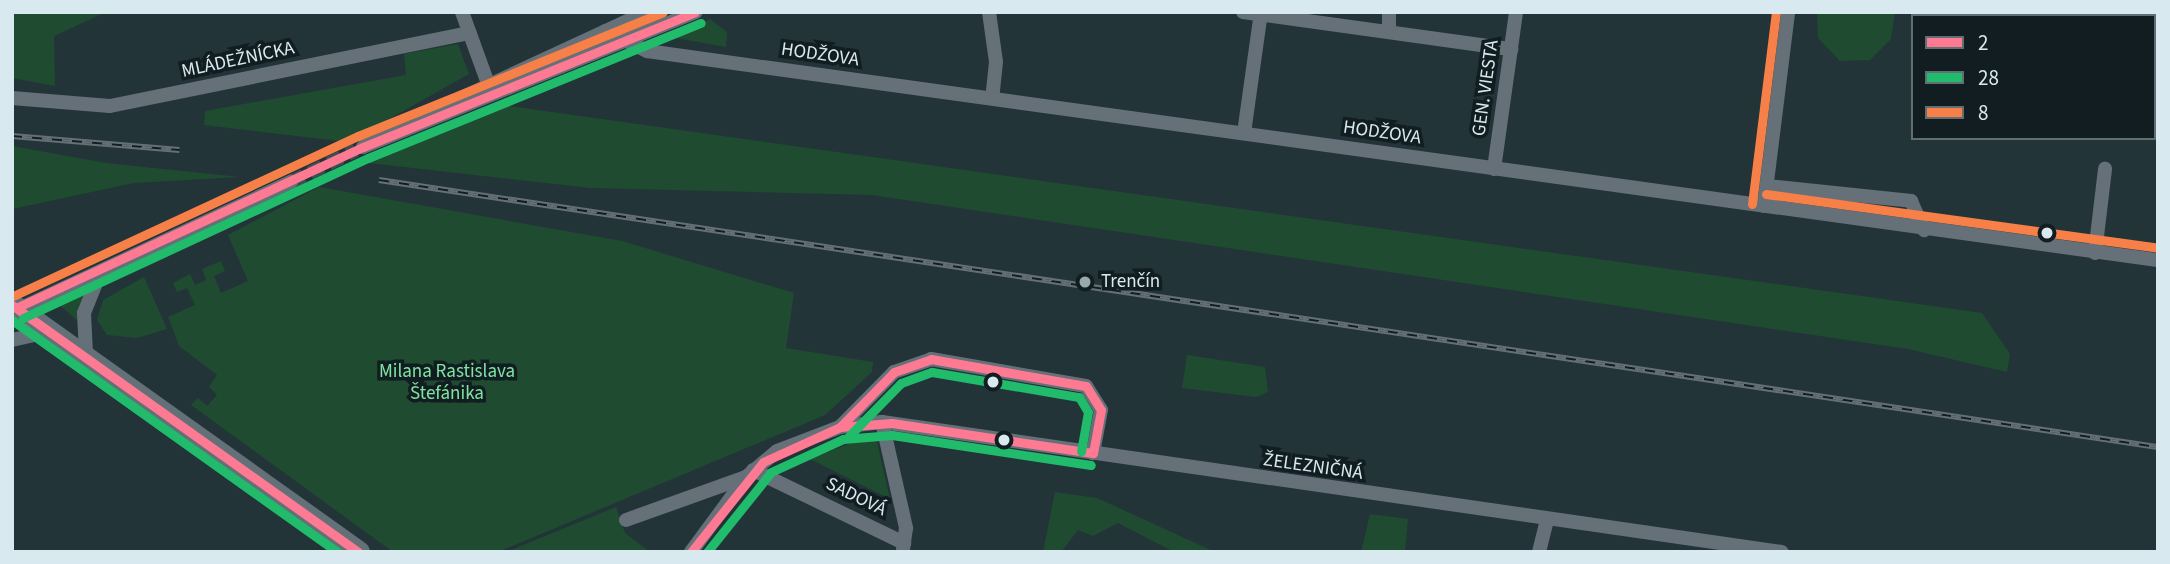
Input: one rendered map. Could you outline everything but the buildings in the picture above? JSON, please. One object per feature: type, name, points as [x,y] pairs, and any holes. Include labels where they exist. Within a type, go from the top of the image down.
[{"type":"main road","points":[[14,309],[56,330],[358,552]]},
{"type":"street","points":[[462,12],[494,97]]},
{"type":"street","points":[[647,12],[487,81],[359,148],[494,97],[696,12]]},
{"type":"street","points":[[989,12],[996,62],[992,98]]},
{"type":"street","points":[[1243,12],[1511,49]]},
{"type":"street","points":[[1389,12],[1389,31]]},
{"type":"street","name":"GEN. VIESTA","points":[[1494,169],[1516,12]]},
{"type":"street","points":[[1764,206],[1788,12]]},
{"type":"street","points":[[1244,133],[1261,13]]},
{"type":"street","name":"HODŽOVA","points":[[605,31],[631,41],[647,51],[1924,230],[2158,260]]},
{"type":"street","name":"MLÁDEŽNÍCKA","points":[[12,98],[110,106],[470,33]]},
{"type":"street","points":[[2095,253],[2105,169]]},
{"type":"street","points":[[14,309],[100,273],[291,182]]},
{"type":"street","points":[[1767,186],[1911,201],[1924,230]]},
{"type":"street","points":[[86,353],[84,313],[100,273]]},
{"type":"street","points":[[12,340],[56,330]]},
{"type":"street","points":[[691,552],[750,474],[777,451],[840,427],[894,372],[931,359],[1086,386],[1101,410],[1093,453]]},
{"type":"street","points":[[882,422],[903,547]]},
{"type":"street","name":"ŽELEZNIČNÁ","points":[[840,427],[882,422],[1782,552]]},
{"type":"street","points":[[626,520],[750,474]]},
{"type":"street","name":"SADOVÁ","points":[[750,474],[903,547]]},
{"type":"street","points":[[1539,552],[1547,520]]},
{"type":"green space","points":[[12,12],[106,12],[54,36],[55,86],[12,78]]},
{"type":"green space","points":[[1817,12],[1895,12],[1891,39],[1870,60],[1840,61],[1818,38]]},
{"type":"green space","points":[[710,19],[727,32],[726,47],[676,38]]},
{"type":"green space","points":[[458,44],[469,74],[348,142],[204,125],[205,111],[406,75],[404,54]]},
{"type":"green space","points":[[509,106],[1982,313],[2010,354],[2007,372],[1908,349],[872,195],[590,188],[369,163]]},
{"type":"green space","points":[[12,146],[106,163],[240,177],[134,183],[12,209]]},
{"type":"green space","name":"Milana Rastislava Štefánika","points":[[319,187],[622,241],[794,293],[786,348],[873,362],[872,372],[825,415],[498,552],[393,552],[191,405],[198,398],[207,406],[217,395],[209,387],[217,375],[179,346],[168,317],[195,305],[187,288],[177,292],[173,283],[190,274],[195,285],[206,280],[202,269],[221,261],[225,271],[214,276],[221,293],[248,281],[228,235]]},
{"type":"green space","points":[[144,277],[167,329],[137,338],[107,335],[97,320],[103,300]]},
{"type":"green space","points":[[86,289],[79,322],[56,302]]},
{"type":"green space","points":[[1187,355],[1265,367],[1268,392],[1256,397],[1182,388]]},
{"type":"green space","points":[[866,437],[877,442],[890,499],[810,459]]},
{"type":"green space","points":[[1055,492],[1097,498],[1215,552],[1174,552],[1118,523],[1093,536],[1078,530],[1061,552],[1043,552]]},
{"type":"green space","points":[[616,507],[625,533],[650,552],[506,552]]},
{"type":"green space","points":[[1370,514],[1408,519],[1405,552],[1361,552]]},
{"type":"tunnel","points":[[291,182],[356,150]]},
{"type":"railway","points":[[12,136],[179,150]]},
{"type":"railway","points":[[379,180],[2158,447]]},
{"type":"transit line","name":"8","points":[[13,296],[358,136],[663,12]]},
{"type":"transit line","name":"2","points":[[18,307],[363,147],[695,12]]},
{"type":"transit line","name":"8","points":[[1752,204],[1776,12]]},
{"type":"transit line","name":"28","points":[[23,318],[368,158],[701,23]]},
{"type":"transit line","name":"8","points":[[1766,194],[2158,248]]},
{"type":"transit line","name":"2","points":[[12,305],[358,552]]},
{"type":"transit line","name":"28","points":[[12,320],[337,552]]},
{"type":"transit line","name":"2","points":[[840,427],[894,372],[931,359],[1086,386],[1101,410],[1093,453]]},
{"type":"transit line","name":"28","points":[[849,436],[901,383],[932,372],[1079,397],[1088,412],[1081,451]]},
{"type":"transit line","name":"2","points":[[691,552],[763,462],[840,427],[892,423],[1093,453]]},
{"type":"transit line","name":"28","points":[[707,552],[771,472],[843,439],[892,435],[1091,465]]},
{"type":"place","name":"Trenčín","points":[[1085,282]]}]
